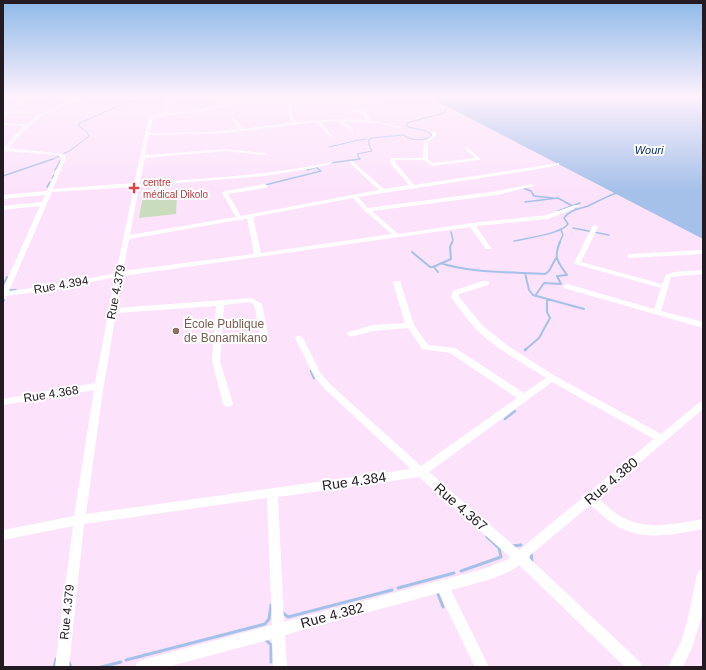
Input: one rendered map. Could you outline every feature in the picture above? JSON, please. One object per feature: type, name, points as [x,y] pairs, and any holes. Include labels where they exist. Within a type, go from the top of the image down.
[{"type":"street","points":[[4,149],[25,127]]},
{"type":"street","name":"Rue 4.379","points":[[62,667],[78,520],[99,386],[119,274],[148,127]]},
{"type":"street","points":[[147,134],[197,133],[278,127]]},
{"type":"street","points":[[323,127],[330,136]]},
{"type":"street","points":[[348,127],[352,131]]},
{"type":"street","points":[[434,132],[434,136],[426,142],[426,159],[429,164],[432,165],[479,158],[467,148]]},
{"type":"street","points":[[3,295],[42,204],[64,158],[60,155],[4,149]]},
{"type":"street","points":[[142,157],[226,150],[264,154]]},
{"type":"street","points":[[413,187],[392,162],[393,159],[426,159]]},
{"type":"street","points":[[352,162],[383,191]]},
{"type":"street","points":[[3,197],[48,192],[266,175],[331,163]]},
{"type":"street","points":[[127,237],[162,233],[240,219],[383,191],[556,164]]},
{"type":"street","points":[[240,219],[226,193],[265,186]]},
{"type":"street","points":[[367,210],[490,194],[531,186]]},
{"type":"street","points":[[354,196],[367,210],[396,235]]},
{"type":"street","points":[[3,208],[42,204]]},
{"type":"street","name":"Rue 4.394","points":[[3,295],[64,286],[119,274],[396,235],[548,217],[577,206]]},
{"type":"street","points":[[250,217],[258,255]]},
{"type":"street","points":[[472,225],[488,248]]},
{"type":"street","points":[[595,227],[577,264],[664,287]]},
{"type":"street","points":[[630,256],[703,252]]},
{"type":"street","points":[[657,312],[664,287],[670,275],[703,272]]},
{"type":"street","points":[[397,283],[410,324],[425,347],[452,350],[524,398]]},
{"type":"street","points":[[485,283],[456,293],[455,297],[466,312],[488,336],[552,378],[662,439]]},
{"type":"street","points":[[567,286],[703,325]]},
{"type":"street","points":[[112,312],[251,300],[256,301],[258,304],[264,334]]},
{"type":"street","points":[[220,303],[216,361],[228,404]]},
{"type":"street","points":[[351,334],[373,328],[410,324]]},
{"type":"street","name":"Rue 4.367","points":[[300,338],[318,376],[329,388],[421,472],[520,557],[635,667]]},
{"type":"street","name":"Rue 4.384","points":[[3,535],[78,520],[421,472],[552,378]]},
{"type":"street","name":"Rue 4.368","points":[[3,402],[99,386]]},
{"type":"street","name":"Rue 4.380","points":[[520,557],[703,404]]},
{"type":"street","points":[[272,493],[280,629],[280,667]]},
{"type":"street","points":[[590,499],[625,524],[643,530],[662,531],[703,524]]},
{"type":"street","name":"Rue 4.382","points":[[142,667],[497,570],[510,565],[520,557]]},
{"type":"street","points":[[675,667],[685,651],[700,616],[703,575]]},
{"type":"street","points":[[442,586],[482,667]]},
{"type":"green space","points":[[177,193],[176,214],[139,218],[143,196]]},
{"type":"water","name":"Wouri","points":[[487,127],[703,127],[703,239]]},
{"type":"waterway","points":[[53,159],[71,150],[89,136],[86,131],[80,127]]},
{"type":"waterway","points":[[360,159],[357,154],[372,151],[369,145],[369,139],[403,135],[420,140],[431,137],[432,135],[426,131],[409,127]]},
{"type":"waterway","points":[[360,140],[367,139]]},
{"type":"waterway","points":[[329,147],[359,140]]},
{"type":"waterway","points":[[3,176],[53,159]]},
{"type":"waterway","points":[[330,163],[360,159]]},
{"type":"waterway","points":[[353,160],[360,159]]},
{"type":"waterway","points":[[55,170],[60,161]]},
{"type":"waterway","points":[[307,170],[317,167]]},
{"type":"waterway","points":[[265,185],[321,171],[317,168]]},
{"type":"waterway","points":[[47,187],[50,182]]},
{"type":"waterway","points":[[523,188],[531,191],[534,196],[553,198]]},
{"type":"waterway","points":[[514,241],[543,235],[558,230],[568,224],[564,218],[569,213],[617,193]]},
{"type":"waterway","points":[[525,202],[558,198],[572,206]]},
{"type":"waterway","points":[[572,206],[580,203]]},
{"type":"waterway","points":[[558,211],[572,206]]},
{"type":"waterway","points":[[572,206],[576,208]]},
{"type":"waterway","points":[[573,228],[609,235]]},
{"type":"waterway","points":[[559,243],[563,235],[561,230]]},
{"type":"waterway","points":[[451,232],[453,240],[452,243]]},
{"type":"waterway","points":[[442,263],[451,259],[450,247],[452,242]]},
{"type":"waterway","points":[[558,276],[567,275],[561,267],[557,256],[560,242]]},
{"type":"waterway","points":[[412,252],[430,267],[442,263]]},
{"type":"waterway","points":[[525,273],[545,274],[549,271],[556,258]]},
{"type":"waterway","points":[[442,263],[464,269],[525,273]]},
{"type":"waterway","points":[[434,267],[438,272]]},
{"type":"waterway","points":[[525,273],[529,290],[535,296]]},
{"type":"waterway","points":[[535,296],[544,283],[561,284],[557,276]]},
{"type":"waterway","points":[[3,285],[7,277]]},
{"type":"waterway","points":[[10,290],[16,290]]},
{"type":"waterway","points":[[535,296],[584,309]]},
{"type":"waterway","points":[[526,349],[525,350],[539,338],[550,318],[547,312],[547,299]]},
{"type":"waterway","points":[[311,371],[314,378]]},
{"type":"waterway","points":[[505,419],[515,411]]},
{"type":"waterway","points":[[461,571],[501,557],[499,548],[487,537]]},
{"type":"waterway","points":[[512,546],[521,545]]},
{"type":"waterway","points":[[531,553],[532,562]]},
{"type":"waterway","points":[[398,588],[454,573]]},
{"type":"waterway","points":[[282,612],[288,617],[392,590]]},
{"type":"waterway","points":[[437,591],[443,607]]},
{"type":"waterway","points":[[126,660],[265,624],[269,619],[271,605]]},
{"type":"waterway","points":[[265,639],[271,645],[271,662]]},
{"type":"waterway","points":[[54,667],[56,659]]},
{"type":"waterway","points":[[69,662],[71,667]]},
{"type":"waterway","points":[[101,667],[121,662]]},
{"type":"place","name":"centre médical Dikolo","points":[[134,188]]},
{"type":"place","name":"École Publique de Bonamikano","points":[[176,331]]}]
